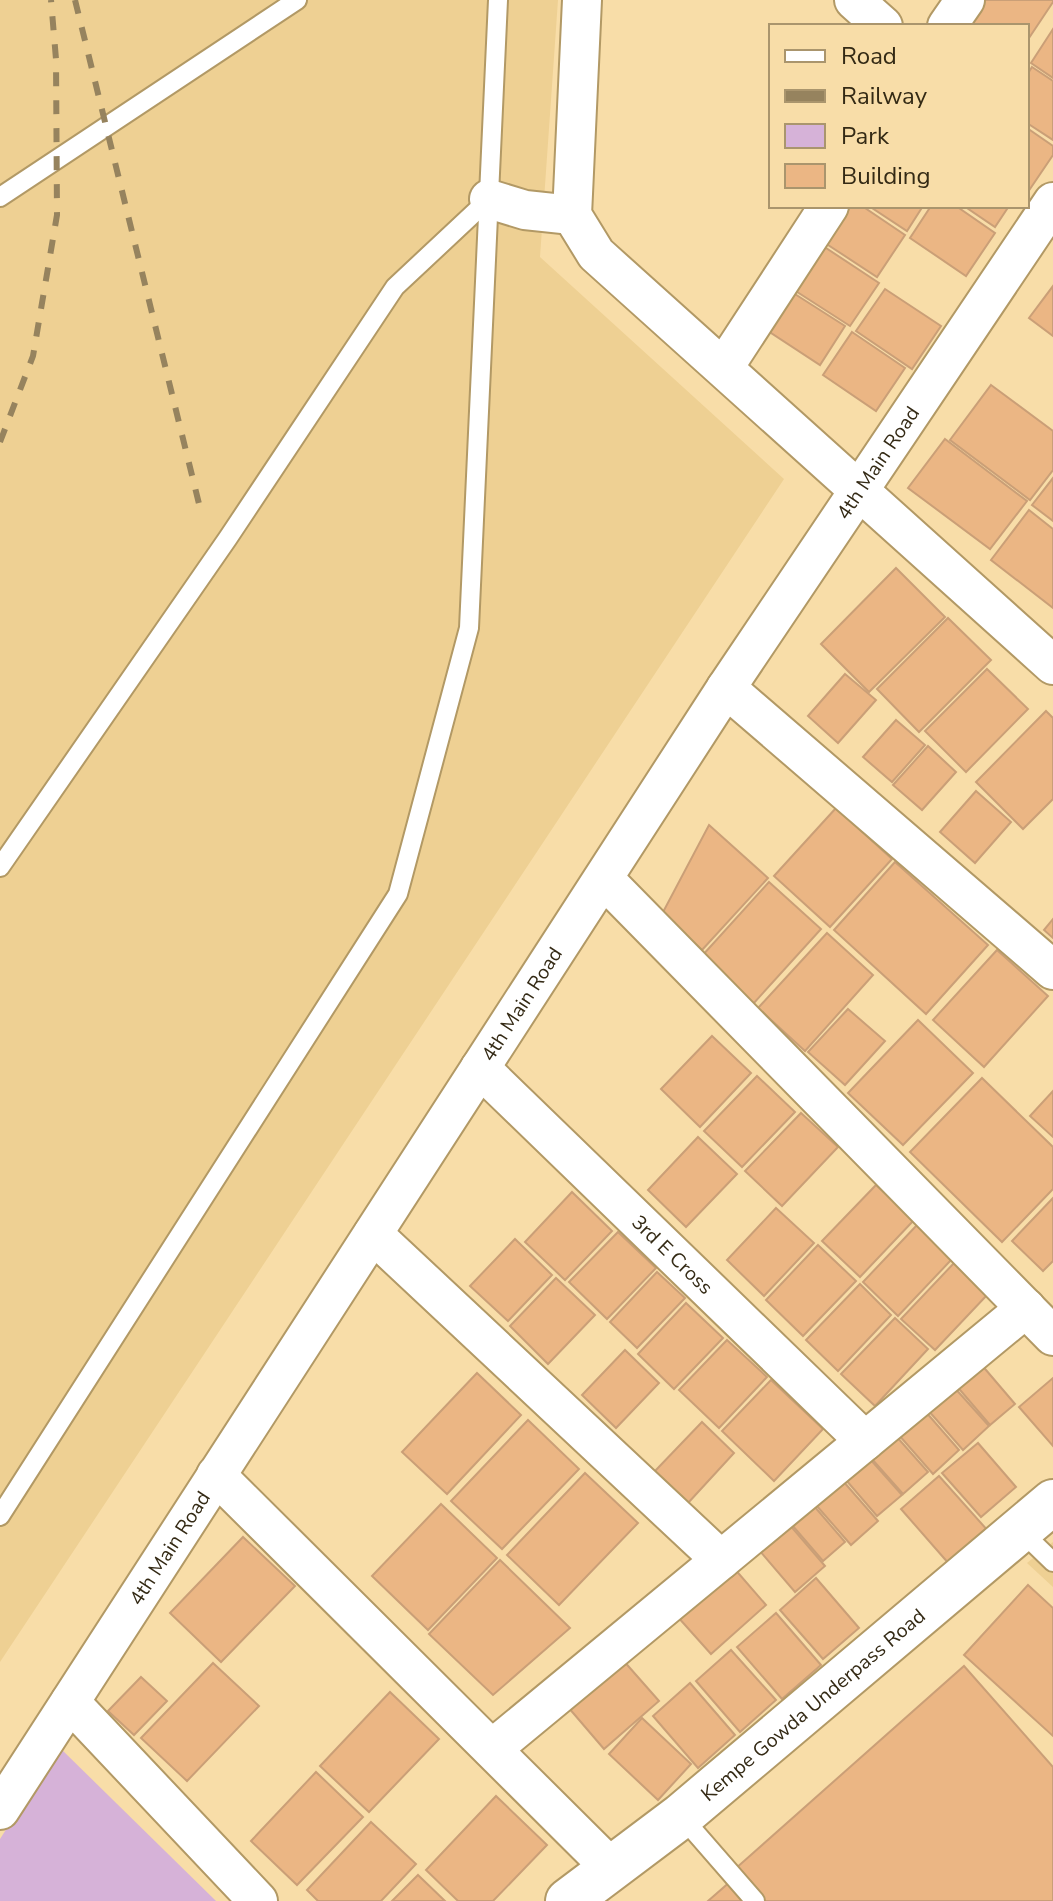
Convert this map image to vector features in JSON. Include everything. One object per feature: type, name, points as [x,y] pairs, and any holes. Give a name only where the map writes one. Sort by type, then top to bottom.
[{"type":"street","points":[[582,0],[572,215],[596,254],[1053,665]]},
{"type":"street","points":[[854,0],[881,24]]},
{"type":"street","points":[[948,24],[965,0]]},
{"type":"street","points":[[489,199],[525,210],[572,215]]},
{"type":"street","name":"4th Main Road","points":[[0,1810],[726,688],[1053,202]]},
{"type":"street","points":[[724,367],[828,208]]},
{"type":"street","points":[[726,688],[1053,970]]},
{"type":"street","points":[[604,879],[1053,1336]]},
{"type":"street","name":"3rd E Cross","points":[[480,1068],[865,1441]]},
{"type":"street","points":[[373,1234],[721,1560]]},
{"type":"street","points":[[492,1749],[1026,1308]]},
{"type":"street","points":[[216,1475],[612,1869]]},
{"type":"street","name":"Kempe Gowda Underpass Road","points":[[568,1901],[681,1816],[1053,1502]]},
{"type":"street","points":[[70,1702],[258,1901]]},
{"type":"lane","points":[[0,197],[297,0]]},
{"type":"lane","points":[[0,1516],[398,894],[469,628],[498,0]]},
{"type":"lane","points":[[0,867],[228,538],[395,287],[489,199]]},
{"type":"lane","points":[[1021,1531],[1053,1562]]},
{"type":"lane","points":[[681,1816],[755,1901]]},
{"type":"shaded area","points":[[0,0],[558,0],[540,257],[784,479],[0,1662]]},
{"type":"shaded area","points":[[1053,1542],[1053,1587],[1027,1563]]},
{"type":"green space","points":[[59,1747],[216,1901],[0,1901],[0,1839]]},
{"type":"building","points":[[981,0],[1053,0],[1029,38],[1029,24],[974,24],[968,20]]},
{"type":"building","points":[[1053,29],[1053,78],[1031,63]]},
{"type":"building","points":[[1032,67],[1053,81],[1053,140],[1029,124],[1029,72]]},
{"type":"building","points":[[1029,129],[1053,146],[1053,155],[1030,189]]},
{"type":"building","points":[[844,208],[865,208],[905,235],[877,277],[822,241]]},
{"type":"building","points":[[872,208],[922,208],[907,231]]},
{"type":"building","points":[[930,208],[959,208],[995,233],[966,276],[910,238]]},
{"type":"building","points":[[967,208],[1008,208],[995,227]]},
{"type":"building","points":[[820,244],[879,283],[850,326],[791,288]]},
{"type":"building","points":[[1053,286],[1053,336],[1029,318]]},
{"type":"building","points":[[787,289],[845,326],[820,365],[762,327]]},
{"type":"building","points":[[885,289],[941,326],[912,369],[856,331]]},
{"type":"building","points":[[852,332],[905,368],[876,411],[823,375]]},
{"type":"building","points":[[991,385],[1053,431],[1053,470],[1030,500],[950,440]]},
{"type":"building","points":[[945,439],[1027,501],[990,549],[908,488]]},
{"type":"building","points":[[1053,478],[1053,521],[1032,505]]},
{"type":"building","points":[[1029,510],[1053,529],[1053,608],[991,560]]},
{"type":"building","points":[[896,568],[945,617],[869,692],[821,644]]},
{"type":"building","points":[[948,618],[991,660],[919,732],[877,689]]},
{"type":"building","points":[[987,669],[1028,709],[966,772],[925,731]]},
{"type":"building","points":[[845,674],[876,700],[838,743],[808,716]]},
{"type":"building","points":[[1046,711],[1053,718],[1053,799],[1023,829],[976,782]]},
{"type":"building","points":[[896,720],[925,745],[892,782],[863,757]]},
{"type":"building","points":[[928,746],[956,772],[922,810],[893,785]]},
{"type":"building","points":[[976,791],[1011,822],[975,863],[940,832]]},
{"type":"building","points":[[836,808],[892,859],[830,927],[774,876]]},
{"type":"building","points":[[709,825],[768,878],[702,950],[662,914]]},
{"type":"building","points":[[895,862],[988,945],[926,1014],[834,930]]},
{"type":"building","points":[[769,882],[821,929],[753,1004],[701,957]]},
{"type":"building","points":[[1053,919],[1053,938],[1044,930]]},
{"type":"building","points":[[827,933],[873,975],[805,1051],[758,1008]]},
{"type":"building","points":[[997,950],[1048,996],[984,1067],[933,1020]]},
{"type":"building","points":[[848,1009],[885,1041],[845,1085],[808,1052]]},
{"type":"building","points":[[918,1020],[973,1073],[903,1145],[848,1093]]},
{"type":"building","points":[[712,1036],[751,1073],[700,1127],[661,1089]]},
{"type":"building","points":[[757,1076],[795,1112],[742,1167],[704,1131]]},
{"type":"building","points":[[982,1078],[1053,1147],[1053,1189],[1002,1242],[910,1152]]},
{"type":"building","points":[[1053,1091],[1053,1137],[1030,1116]]},
{"type":"building","points":[[801,1113],[838,1147],[782,1206],[745,1171]]},
{"type":"building","points":[[698,1137],[737,1174],[686,1227],[648,1190]]},
{"type":"building","points":[[876,1185],[914,1220],[860,1277],[822,1241]]},
{"type":"building","points":[[572,1192],[612,1231],[565,1280],[525,1242]]},
{"type":"building","points":[[1053,1198],[1053,1261],[1043,1271],[1012,1241]]},
{"type":"building","points":[[776,1208],[814,1243],[764,1296],[727,1260]]},
{"type":"building","points":[[917,1225],[952,1259],[898,1316],[863,1282]]},
{"type":"building","points":[[618,1232],[656,1268],[607,1319],[569,1282]]},
{"type":"building","points":[[515,1239],[552,1275],[508,1321],[470,1286]]},
{"type":"building","points":[[818,1245],[856,1281],[803,1336],[766,1300]]},
{"type":"building","points":[[955,1262],[988,1294],[935,1350],[901,1319]]},
{"type":"building","points":[[657,1272],[685,1298],[637,1348],[610,1322]]},
{"type":"building","points":[[556,1278],[595,1315],[548,1364],[510,1326]]},
{"type":"building","points":[[860,1284],[891,1315],[838,1371],[806,1340]]},
{"type":"building","points":[[686,1303],[723,1338],[674,1389],[638,1354]]},
{"type":"building","points":[[895,1318],[928,1349],[875,1406],[841,1374]]},
{"type":"building","points":[[727,1340],[767,1377],[719,1428],[679,1390]]},
{"type":"building","points":[[625,1350],[659,1383],[616,1428],[582,1395]]},
{"type":"building","points":[[980,1363],[1015,1404],[990,1425],[955,1384]]},
{"type":"building","points":[[477,1373],[521,1415],[447,1494],[402,1452]]},
{"type":"building","points":[[1053,1378],[1053,1446],[1019,1407]]},
{"type":"building","points":[[771,1380],[823,1429],[774,1481],[722,1431]]},
{"type":"building","points":[[953,1386],[989,1426],[963,1450],[927,1409]]},
{"type":"building","points":[[925,1411],[959,1450],[933,1474],[898,1434]]},
{"type":"building","points":[[528,1420],[579,1469],[502,1549],[451,1501]]},
{"type":"building","points":[[702,1422],[734,1453],[688,1503],[655,1471]]},
{"type":"building","points":[[896,1436],[928,1472],[903,1494],[871,1458]]},
{"type":"building","points":[[978,1443],[1016,1487],[981,1517],[942,1473]]},
{"type":"building","points":[[870,1459],[902,1495],[877,1516],[846,1480]]},
{"type":"building","points":[[585,1473],[638,1523],[559,1605],[507,1555]]},
{"type":"building","points":[[939,1476],[989,1532],[950,1565],[901,1509]]},
{"type":"building","points":[[843,1481],[878,1521],[851,1545],[816,1505]]},
{"type":"building","points":[[441,1504],[497,1558],[428,1630],[372,1576]]},
{"type":"building","points":[[814,1506],[845,1542],[823,1561],[792,1525]]},
{"type":"building","points":[[789,1524],[825,1566],[795,1592],[759,1550]]},
{"type":"building","points":[[243,1537],[295,1586],[221,1662],[170,1613]]},
{"type":"building","points":[[500,1560],[570,1628],[493,1695],[429,1634]]},
{"type":"building","points":[[733,1567],[766,1605],[711,1654],[677,1616]]},
{"type":"building","points":[[816,1578],[859,1628],[823,1659],[780,1610]]},
{"type":"building","points":[[1028,1585],[1053,1608],[1053,1736],[964,1655]]},
{"type":"building","points":[[776,1613],[821,1665],[782,1699],[737,1647]]},
{"type":"building","points":[[731,1650],[776,1700],[740,1732],[696,1681]]},
{"type":"building","points":[[622,1659],[659,1701],[604,1749],[568,1707]]},
{"type":"building","points":[[213,1663],[259,1706],[187,1781],[141,1738]]},
{"type":"building","points":[[964,1666],[1053,1767],[1053,1901],[763,1901],[735,1869]]},
{"type":"building","points":[[141,1677],[167,1701],[134,1735],[108,1711]]},
{"type":"building","points":[[690,1683],[735,1735],[698,1768],[653,1716]]},
{"type":"building","points":[[390,1692],[439,1739],[369,1812],[320,1766]]},
{"type":"building","points":[[642,1718],[691,1764],[658,1800],[609,1754]]},
{"type":"building","points":[[316,1772],[363,1817],[297,1885],[251,1841]]},
{"type":"building","points":[[496,1796],[547,1845],[493,1901],[458,1901],[426,1870]]},
{"type":"building","points":[[371,1822],[416,1864],[381,1901],[318,1901],[307,1890]]},
{"type":"building","points":[[418,1875],[445,1901],[392,1901]]},
{"type":"building","points":[[731,1881],[749,1901],[708,1901]]},
{"type":"railway","points":[[0,442],[33,356],[57,215],[56,59],[51,0]]},
{"type":"railway","points":[[75,0],[202,516]]}]
